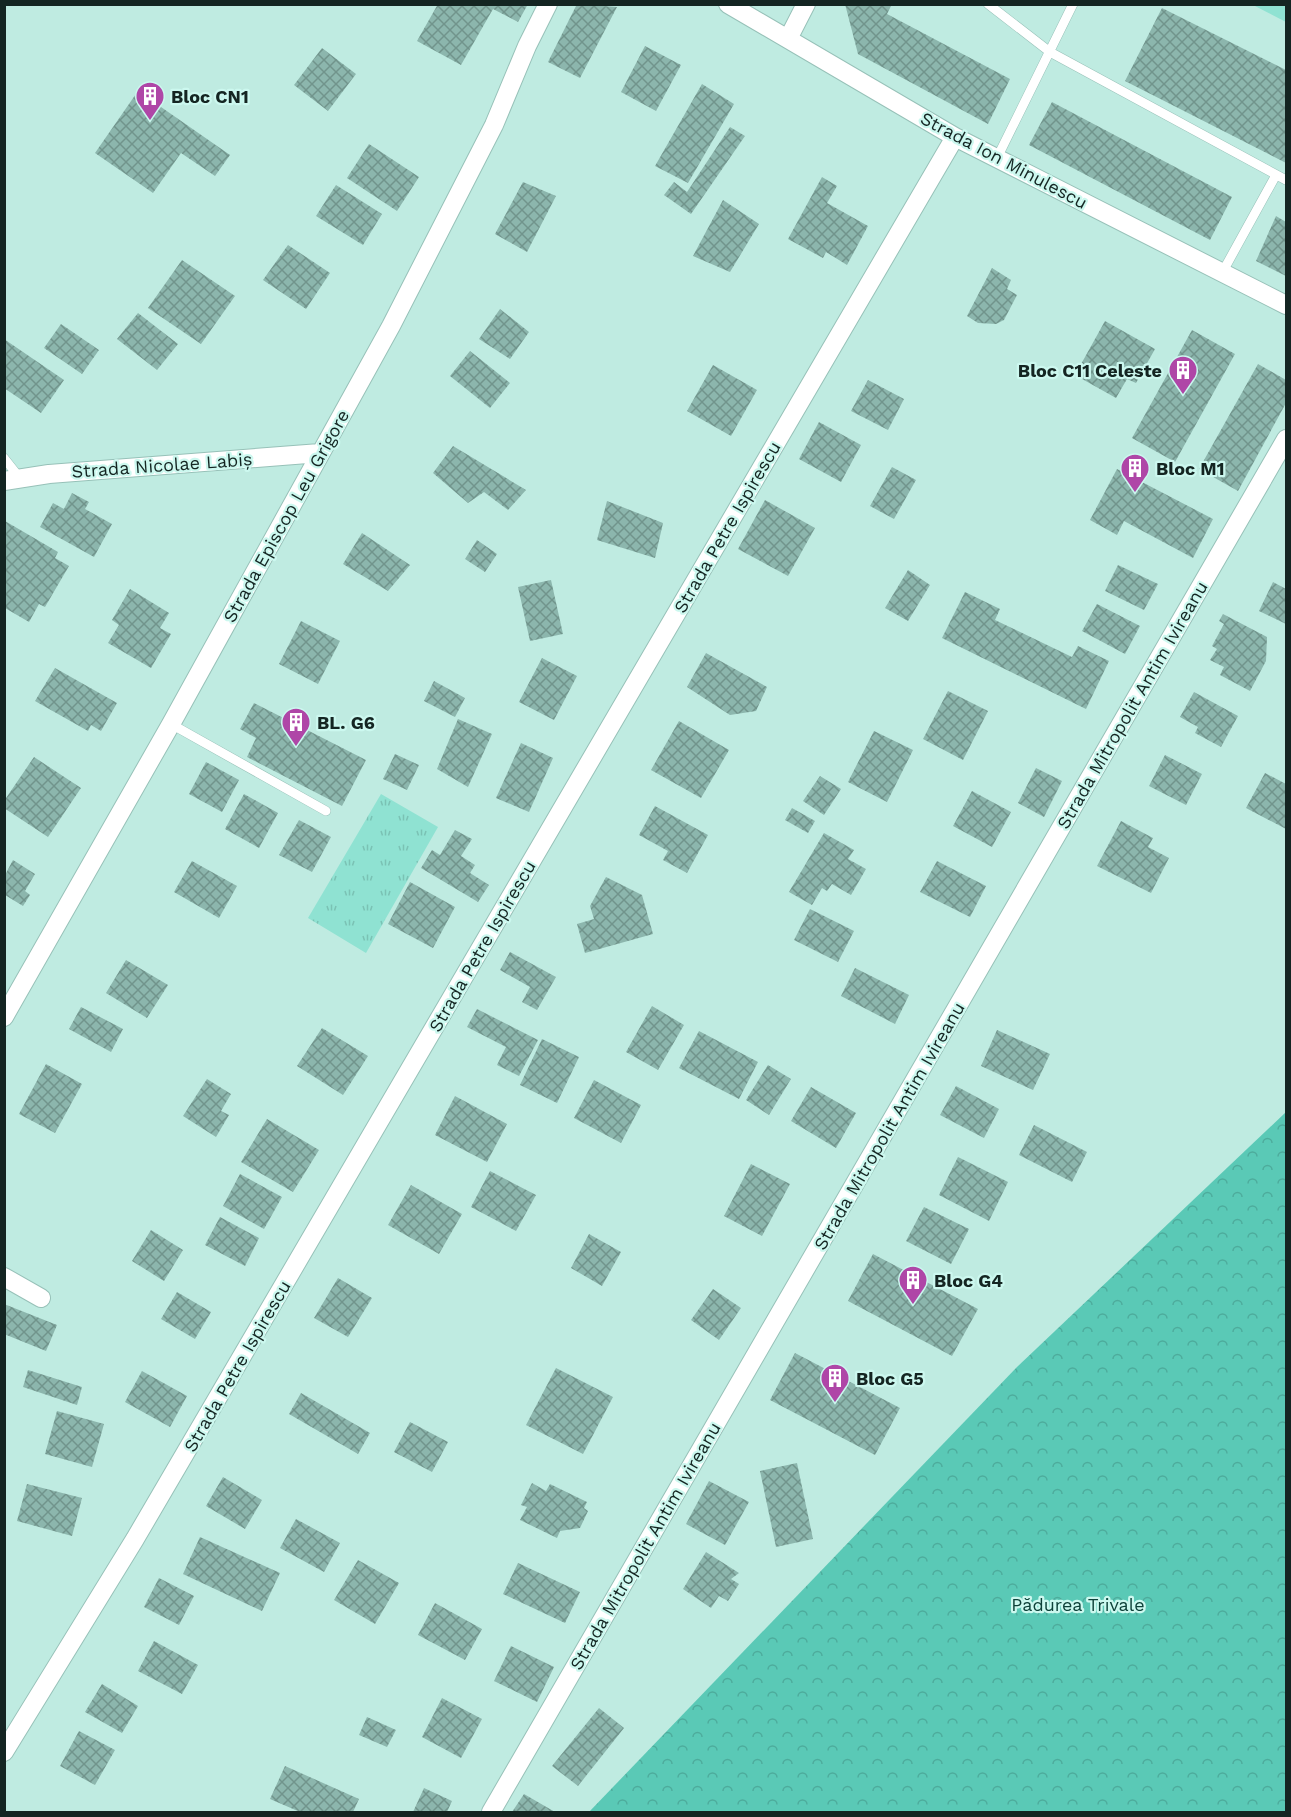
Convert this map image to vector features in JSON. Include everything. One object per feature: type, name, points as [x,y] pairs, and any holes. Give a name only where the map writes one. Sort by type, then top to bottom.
[{"type":"street","name":"Strada Episcop Leu Grigore","points":[[4,1017],[171,724],[396,315],[494,125],[527,46],[548,4]]},
{"type":"street","name":"Strada Ion Minulescu","points":[[728,4],[955,137],[1287,305]]},
{"type":"street","points":[[788,39],[806,4]]},
{"type":"street","name":"Strada Petre Ispirescu","points":[[4,1752],[135,1539],[955,137]]},
{"type":"street","name":"Strada Mitropolit Antim Ivireanu","points":[[491,1812],[1287,439]]},
{"type":"street","name":"Strada Nicolae Labiș","points":[[12,479],[320,453]]},
{"type":"street","points":[[4,1277],[42,1298]]},
{"type":"lane","points":[[988,4],[1050,52],[1287,180]]},
{"type":"lane","points":[[997,158],[1073,4]]},
{"type":"lane","points":[[1222,273],[1276,176]]},
{"type":"lane","points":[[4,458],[12,479]]},
{"type":"lane","points":[[171,724],[326,810]]},
{"type":"green space","points":[[1253,5],[1286,5],[1286,22]]},
{"type":"green space","points":[[381,794],[438,827],[366,953],[308,918]]},
{"type":"green space","name":"Pădurea Trivale","points":[[1286,1112],[1286,1812],[589,1812],[1017,1367]]},
{"type":"building","points":[[438,4],[528,4],[518,22],[493,9],[461,65],[417,41]]},
{"type":"building","points":[[577,4],[617,7],[580,78],[548,62]]},
{"type":"building","points":[[845,4],[892,4],[887,14],[1010,79],[988,124],[858,54]]},
{"type":"building","points":[[1162,8],[1286,70],[1286,163],[1125,81]]},
{"type":"building","points":[[645,46],[681,65],[656,111],[621,92]]},
{"type":"building","points":[[322,48],[356,74],[328,111],[294,85]]},
{"type":"building","points":[[702,84],[734,104],[688,183],[655,166]]},
{"type":"building","name":"Bloc CN1","points":[[138,91],[230,155],[215,176],[181,153],[153,193],[95,153]]},
{"type":"building","points":[[1052,102],[1232,197],[1210,240],[1029,145]]},
{"type":"building","points":[[730,127],[745,136],[691,214],[664,195],[674,182],[687,192]]},
{"type":"building","points":[[369,144],[419,177],[397,211],[347,178]]},
{"type":"building","points":[[822,177],[837,186],[827,203],[868,226],[847,265],[826,252],[823,258],[788,239]]},
{"type":"building","points":[[523,182],[556,196],[527,252],[495,234]]},
{"type":"building","points":[[336,185],[382,214],[363,245],[316,216]]},
{"type":"building","points":[[723,200],[759,224],[730,272],[693,256]]},
{"type":"building","points":[[1276,216],[1286,222],[1286,276],[1256,261]]},
{"type":"building","points":[[288,245],[330,273],[306,309],[263,280]]},
{"type":"building","points":[[182,260],[235,296],[201,344],[148,308]]},
{"type":"building","points":[[992,268],[1011,280],[1007,289],[1017,295],[1004,320],[996,324],[978,323],[967,316]]},
{"type":"building","points":[[500,309],[529,332],[510,359],[479,339]]},
{"type":"building","points":[[138,313],[178,344],[157,370],[117,339]]},
{"type":"building","points":[[1105,321],[1155,349],[1136,383],[1127,379],[1116,398],[1075,375]]},
{"type":"building","points":[[61,324],[99,350],[82,374],[44,348]]},
{"type":"building","name":"Bloc C11 Celeste","points":[[1192,330],[1235,354],[1175,462],[1132,438]]},
{"type":"building","points":[[4,339],[64,380],[41,413],[4,388]]},
{"type":"building","points":[[470,351],[510,383],[490,408],[450,376]]},
{"type":"building","points":[[1258,364],[1286,380],[1286,403],[1238,491],[1199,469]]},
{"type":"building","points":[[713,365],[757,390],[731,436],[687,411]]},
{"type":"building","points":[[868,380],[904,399],[888,430],[851,411]]},
{"type":"building","points":[[819,422],[861,445],[841,482],[799,459]]},
{"type":"building","points":[[453,446],[526,490],[508,510],[484,492],[468,503],[433,473]]},
{"type":"building","points":[[892,467],[916,480],[894,519],[870,506]]},
{"type":"building","name":"Bloc M1","points":[[1117,469],[1213,519],[1193,558],[1124,521],[1117,535],[1090,520]]},
{"type":"building","points":[[72,493],[89,502],[85,509],[112,524],[94,557],[40,527],[53,503],[64,509]]},
{"type":"building","points":[[765,500],[815,528],[788,576],[738,549]]},
{"type":"building","points":[[607,501],[663,523],[655,558],[597,540]]},
{"type":"building","points":[[5,521],[58,552],[55,558],[69,566],[45,607],[39,604],[29,622],[5,608]]},
{"type":"building","points":[[362,533],[410,565],[388,591],[343,564]]},
{"type":"building","points":[[477,540],[497,554],[485,572],[465,559]]},
{"type":"building","points":[[1118,565],[1158,584],[1144,610],[1105,591]]},
{"type":"building","points":[[908,570],[930,585],[908,621],[885,608]]},
{"type":"building","points":[[551,580],[563,634],[530,641],[518,587]]},
{"type":"building","points":[[1273,582],[1286,589],[1286,624],[1259,611]]},
{"type":"building","points":[[130,589],[169,613],[160,628],[171,634],[151,668],[108,643],[119,625],[112,620]]},
{"type":"building","points":[[965,592],[1000,609],[995,620],[1072,657],[1078,646],[1109,661],[1086,709],[942,638]]},
{"type":"building","points":[[1097,604],[1140,626],[1125,654],[1082,631]]},
{"type":"building","points":[[1223,614],[1267,637],[1266,661],[1250,691],[1220,675],[1224,667],[1210,660],[1217,649],[1212,646],[1224,624],[1219,621]]},
{"type":"building","points":[[301,621],[340,641],[318,684],[279,664]]},
{"type":"building","points":[[706,653],[767,687],[756,711],[730,715],[687,687]]},
{"type":"building","points":[[542,658],[577,676],[554,720],[519,702]]},
{"type":"building","points":[[55,668],[117,703],[101,731],[91,725],[88,731],[35,701]]},
{"type":"building","points":[[434,681],[465,698],[455,717],[424,701]]},
{"type":"building","points":[[948,691],[988,711],[963,760],[923,739]]},
{"type":"building","points":[[1194,692],[1238,716],[1221,747],[1195,733],[1198,727],[1180,717]]},
{"type":"building","name":"BL. G6","points":[[254,703],[366,760],[342,806],[247,757],[256,738],[240,729]]},
{"type":"building","points":[[458,719],[492,734],[468,787],[437,769]]},
{"type":"building","points":[[679,721],[729,750],[701,798],[651,770]]},
{"type":"building","points":[[874,731],[913,750],[887,802],[848,782]]},
{"type":"building","points":[[521,743],[553,758],[529,812],[496,798]]},
{"type":"building","points":[[395,754],[419,765],[407,790],[383,779]]},
{"type":"building","points":[[1165,755],[1202,774],[1186,805],[1149,786]]},
{"type":"building","points":[[34,757],[81,788],[48,837],[4,808],[4,801]]},
{"type":"building","points":[[206,762],[239,780],[222,812],[189,794]]},
{"type":"building","points":[[1036,768],[1062,781],[1044,817],[1018,803]]},
{"type":"building","points":[[1265,773],[1286,784],[1286,829],[1246,808]]},
{"type":"building","points":[[820,776],[841,789],[824,815],[803,801]]},
{"type":"building","points":[[972,791],[1011,812],[992,847],[953,826]]},
{"type":"building","points":[[244,794],[278,813],[259,848],[225,829]]},
{"type":"building","points":[[655,806],[708,835],[687,873],[663,860],[668,851],[639,835]]},
{"type":"building","points":[[792,808],[815,821],[808,833],[785,820]]},
{"type":"building","points":[[299,820],[331,837],[312,872],[279,855]]},
{"type":"building","points":[[1121,821],[1153,838],[1148,847],[1169,858],[1151,893],[1097,866]]},
{"type":"building","points":[[455,830],[472,839],[461,856],[475,865],[470,873],[489,885],[478,902],[421,868],[432,850],[440,855]]},
{"type":"building","points":[[824,833],[854,850],[848,859],[866,869],[851,895],[832,884],[827,891],[822,888],[812,905],[789,892]]},
{"type":"building","points":[[13,860],[35,874],[25,891],[30,895],[23,906],[5,895],[5,875]]},
{"type":"building","points":[[192,861],[237,886],[219,918],[174,892]]},
{"type":"building","points":[[937,861],[986,886],[970,917],[920,892]]},
{"type":"building","points":[[606,877],[642,895],[653,934],[585,953],[577,924],[594,919],[590,906]]},
{"type":"building","points":[[410,882],[455,907],[433,948],[388,924]]},
{"type":"building","points":[[810,909],[854,931],[838,962],[794,940]]},
{"type":"building","points":[[510,952],[556,977],[537,1010],[522,1002],[530,987],[500,970]]},
{"type":"building","points":[[126,960],[168,985],[147,1018],[106,993]]},
{"type":"building","points":[[855,968],[909,995],[895,1024],[841,996]]},
{"type":"building","points":[[652,1006],[684,1025],[658,1070],[626,1052]]},
{"type":"building","points":[[81,1007],[123,1029],[111,1052],[69,1029]]},
{"type":"building","points":[[477,1009],[538,1040],[519,1076],[497,1065],[506,1047],[467,1027]]},
{"type":"building","points":[[322,1028],[368,1056],[343,1095],[297,1066]]},
{"type":"building","points":[[997,1030],[1050,1054],[1033,1090],[981,1066]]},
{"type":"building","points":[[699,1031],[758,1062],[739,1099],[679,1068]]},
{"type":"building","points":[[542,1039],[579,1057],[557,1103],[520,1085]]},
{"type":"building","points":[[46,1064],[82,1084],[55,1133],[19,1114]]},
{"type":"building","points":[[768,1065],[791,1079],[769,1115],[746,1100]]},
{"type":"building","points":[[207,1079],[231,1094],[221,1111],[229,1115],[216,1137],[183,1116]]},
{"type":"building","points":[[594,1080],[641,1105],[621,1143],[574,1118]]},
{"type":"building","points":[[956,1086],[999,1109],[984,1138],[940,1115]]},
{"type":"building","points":[[811,1087],[856,1113],[836,1148],[791,1121]]},
{"type":"building","points":[[455,1096],[507,1124],[487,1162],[435,1135]]},
{"type":"building","points":[[267,1119],[319,1150],[293,1192],[241,1162]]},
{"type":"building","points":[[1034,1125],[1087,1152],[1072,1182],[1019,1155]]},
{"type":"building","points":[[958,1157],[1008,1182],[989,1221],[939,1195]]},
{"type":"building","points":[[751,1164],[790,1184],[762,1236],[724,1216]]},
{"type":"building","points":[[490,1171],[536,1195],[516,1231],[471,1207]]},
{"type":"building","points":[[240,1174],[282,1197],[264,1229],[223,1206]]},
{"type":"building","points":[[411,1185],[462,1214],[439,1254],[388,1225]]},
{"type":"building","points":[[924,1207],[969,1229],[951,1264],[906,1241]]},
{"type":"building","points":[[220,1217],[259,1238],[245,1266],[205,1245]]},
{"type":"building","points":[[151,1230],[183,1250],[164,1281],[132,1261]]},
{"type":"building","points":[[589,1234],[621,1252],[602,1286],[571,1268]]},
{"type":"building","name":"Bloc G4","points":[[873,1254],[978,1309],[952,1356],[848,1301]]},
{"type":"building","points":[[338,1278],[372,1298],[348,1337],[314,1318]]},
{"type":"building","points":[[713,1289],[741,1308],[719,1340],[691,1320]]},
{"type":"building","points":[[177,1292],[211,1312],[195,1339],[161,1319]]},
{"type":"building","points":[[4,1304],[57,1325],[46,1351],[4,1334]]},
{"type":"building","name":"Bloc G5","points":[[795,1353],[900,1408],[875,1455],[770,1400]]},
{"type":"building","points":[[556,1368],[613,1397],[583,1454],[526,1425]]},
{"type":"building","points":[[28,1370],[82,1387],[77,1405],[23,1387]]},
{"type":"building","points":[[142,1371],[187,1396],[170,1427],[125,1402]]},
{"type":"building","points":[[301,1393],[370,1433],[358,1454],[289,1414]]},
{"type":"building","points":[[57,1411],[104,1424],[92,1467],[45,1454]]},
{"type":"building","points":[[410,1422],[448,1442],[432,1472],[394,1452]]},
{"type":"building","points":[[797,1463],[813,1539],[776,1547],[760,1471]]},
{"type":"building","points":[[223,1477],[262,1500],[245,1529],[206,1506]]},
{"type":"building","points":[[709,1481],[749,1502],[725,1545],[686,1524]]},
{"type":"building","points":[[532,1483],[546,1491],[550,1484],[587,1502],[584,1508],[588,1511],[580,1528],[560,1531],[557,1538],[520,1520],[527,1507],[521,1505]]},
{"type":"building","points":[[27,1484],[82,1498],[72,1536],[17,1521]]},
{"type":"building","points":[[296,1519],[340,1543],[324,1572],[280,1548]]},
{"type":"building","points":[[200,1537],[280,1573],[262,1611],[183,1574]]},
{"type":"building","points":[[706,1552],[739,1573],[731,1579],[739,1584],[728,1601],[719,1596],[711,1608],[683,1589]]},
{"type":"building","points":[[358,1560],[399,1583],[375,1624],[334,1600]]},
{"type":"building","points":[[518,1563],[580,1592],[565,1623],[503,1594]]},
{"type":"building","points":[[159,1578],[194,1596],[179,1625],[144,1607]]},
{"type":"building","points":[[435,1603],[482,1629],[465,1660],[418,1635]]},
{"type":"building","points":[[154,1641],[198,1665],[182,1694],[138,1671]]},
{"type":"building","points":[[511,1646],[554,1667],[537,1702],[494,1681]]},
{"type":"building","points":[[102,1684],[138,1706],[122,1733],[85,1712]]},
{"type":"building","points":[[442,1698],[482,1719],[461,1758],[422,1737]]},
{"type":"building","points":[[599,1708],[624,1728],[578,1786],[552,1766]]},
{"type":"building","points":[[367,1717],[396,1730],[387,1747],[359,1735]]},
{"type":"building","points":[[79,1731],[115,1750],[95,1785],[60,1766]]},
{"type":"building","points":[[285,1766],[359,1799],[353,1812],[300,1812],[270,1799]]},
{"type":"building","points":[[424,1788],[452,1801],[447,1812],[413,1812]]},
{"type":"building","points":[[524,1794],[555,1812],[512,1812]]},
{"type":"place","name":"Bloc CN1","points":[[150,122]]},
{"type":"place","name":"Bloc C11 Celeste","points":[[1183,396]]},
{"type":"place","name":"Bloc M1","points":[[1135,494]]},
{"type":"place","name":"BL. G6","points":[[296,748]]},
{"type":"place","name":"Bloc G4","points":[[913,1306]]},
{"type":"place","name":"Bloc G5","points":[[835,1404]]}]
